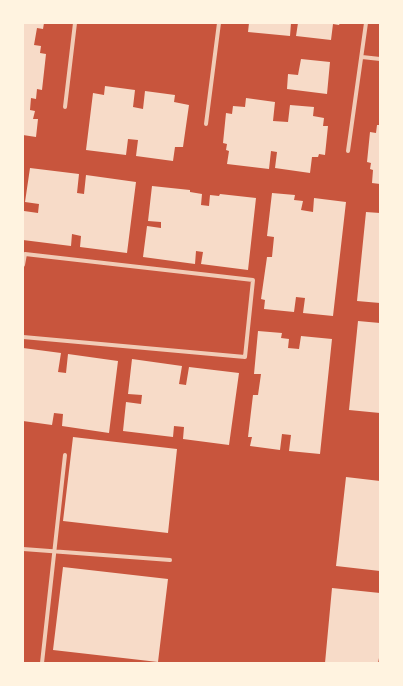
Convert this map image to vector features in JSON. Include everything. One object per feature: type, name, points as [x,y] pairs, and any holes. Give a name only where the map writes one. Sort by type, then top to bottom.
[{"type":"street","points":[[65,107],[75,23]]},
{"type":"street","points":[[206,124],[219,23]]},
{"type":"street","points":[[348,151],[366,23]]},
{"type":"street","points":[[362,56],[380,59]]},
{"type":"street","points":[[23,265],[24,254],[253,280],[245,357],[23,337]]},
{"type":"street","points":[[42,663],[64,455]]},
{"type":"street","points":[[23,549],[170,560]]},
{"type":"building","points":[[23,23],[44,23],[43,29],[37,28],[34,45],[41,46],[40,53],[46,54],[42,90],[37,89],[36,99],[31,98],[30,110],[35,111],[33,119],[38,119],[36,137],[23,135]]},
{"type":"building","points":[[249,23],[291,23],[290,36],[248,32]]},
{"type":"building","points":[[298,23],[340,23],[339,25],[333,24],[331,40],[296,36]]},
{"type":"building","points":[[301,59],[330,62],[327,94],[287,89],[288,74],[298,75]]},
{"type":"building","points":[[105,86],[135,90],[133,107],[143,109],[145,91],[175,95],[174,102],[189,105],[183,147],[175,147],[173,161],[136,156],[138,140],[128,139],[126,155],[86,150],[93,93],[104,95]]},
{"type":"building","points":[[246,98],[275,102],[273,121],[288,122],[290,105],[314,107],[313,116],[324,118],[323,126],[328,126],[325,155],[319,154],[318,157],[312,157],[310,173],[275,168],[277,152],[271,151],[269,169],[227,164],[229,151],[226,150],[227,144],[223,143],[226,113],[232,114],[233,106],[245,107]]},
{"type":"building","points":[[377,125],[380,125],[380,184],[372,183],[373,170],[370,169],[371,163],[367,162],[370,132],[376,133]]},
{"type":"building","points":[[30,168],[79,174],[77,193],[84,194],[86,175],[136,182],[127,253],[80,247],[81,236],[72,234],[71,246],[23,240],[24,211],[38,213],[39,204],[25,202]]},
{"type":"building","points":[[152,186],[190,190],[190,192],[202,194],[201,205],[209,206],[210,195],[219,196],[220,194],[256,198],[248,270],[201,264],[203,252],[196,251],[195,264],[143,257],[147,226],[161,228],[161,222],[148,221]]},
{"type":"building","points":[[272,193],[295,195],[294,200],[303,201],[301,210],[313,212],[314,198],[346,202],[333,316],[303,313],[305,298],[296,297],[294,312],[264,309],[265,300],[261,299],[267,257],[272,257],[274,237],[267,236]]},
{"type":"building","points":[[366,212],[380,213],[380,303],[357,301]]},
{"type":"building","points":[[358,321],[380,323],[380,413],[349,410]]},
{"type":"building","points":[[258,331],[282,333],[281,338],[289,339],[288,348],[299,349],[301,336],[332,339],[320,454],[289,451],[291,435],[282,434],[280,450],[250,446],[252,437],[248,437],[253,395],[258,395],[261,374],[254,374]]},
{"type":"building","points":[[23,348],[61,353],[58,372],[66,373],[68,354],[118,361],[109,433],[62,426],[63,414],[54,413],[52,425],[23,421]]},
{"type":"building","points":[[132,359],[182,366],[179,384],[186,385],[189,367],[239,373],[229,445],[183,439],[184,427],[174,426],[173,437],[123,431],[126,402],[141,404],[142,395],[128,394]]},
{"type":"building","points":[[73,437],[177,449],[168,533],[63,521]]},
{"type":"building","points":[[346,477],[380,481],[380,571],[336,566]]},
{"type":"building","points":[[63,567],[168,579],[158,662],[53,650]]},
{"type":"building","points":[[332,588],[380,593],[380,658],[378,663],[325,663]]}]
